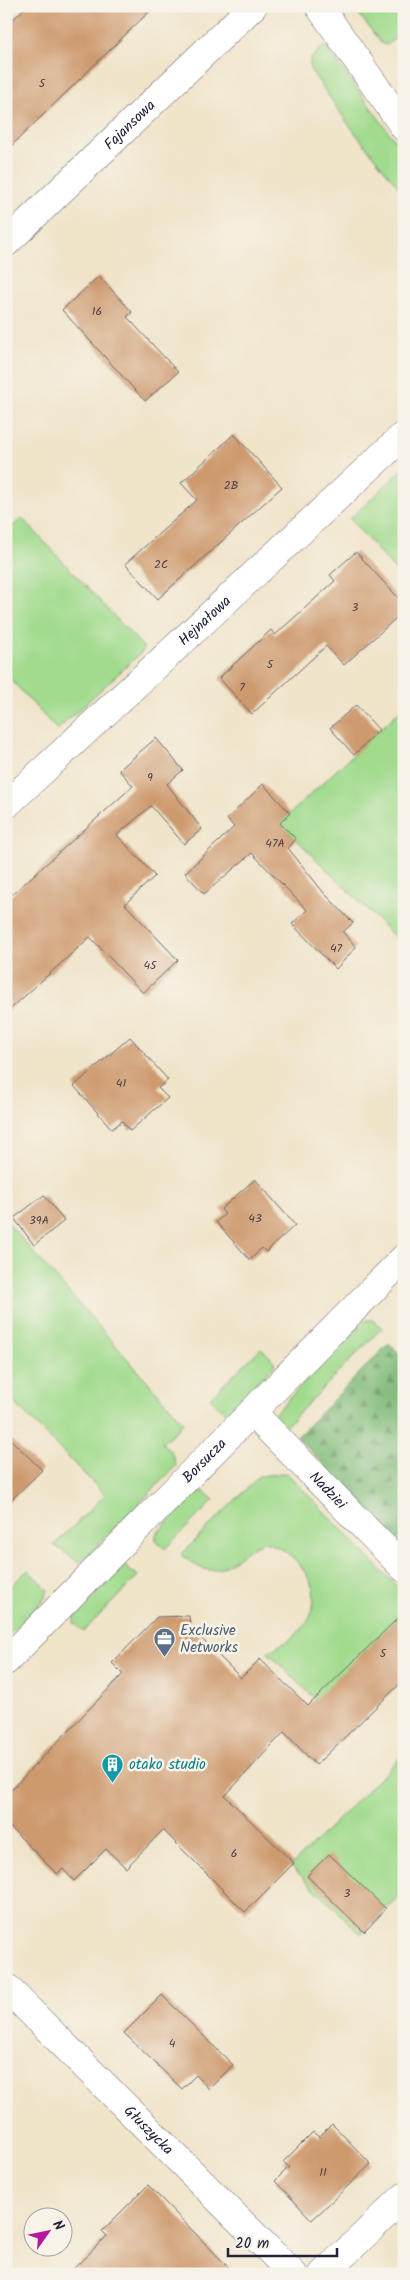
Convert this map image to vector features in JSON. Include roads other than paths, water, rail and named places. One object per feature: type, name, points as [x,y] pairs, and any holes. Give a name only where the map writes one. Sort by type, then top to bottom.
[{"type":"street","name":"Fajansowa","points":[[6,243],[254,6]]},
{"type":"street","points":[[319,6],[404,127]]},
{"type":"street","name":"Hejnałowa","points":[[6,805],[404,435]]},
{"type":"street","name":"Borsucza","points":[[6,1661],[404,1258]]},
{"type":"street","name":"Nadziei","points":[[252,1412],[404,1568]]},
{"type":"street","name":"Głuszycka","points":[[6,1987],[293,2274]]},
{"type":"street","points":[[323,2274],[404,2197]]},
{"type":"place","name":"Exclusive Networks","points":[[164,1658]]},
{"type":"place","name":"otako studio","points":[[113,1783]]}]
